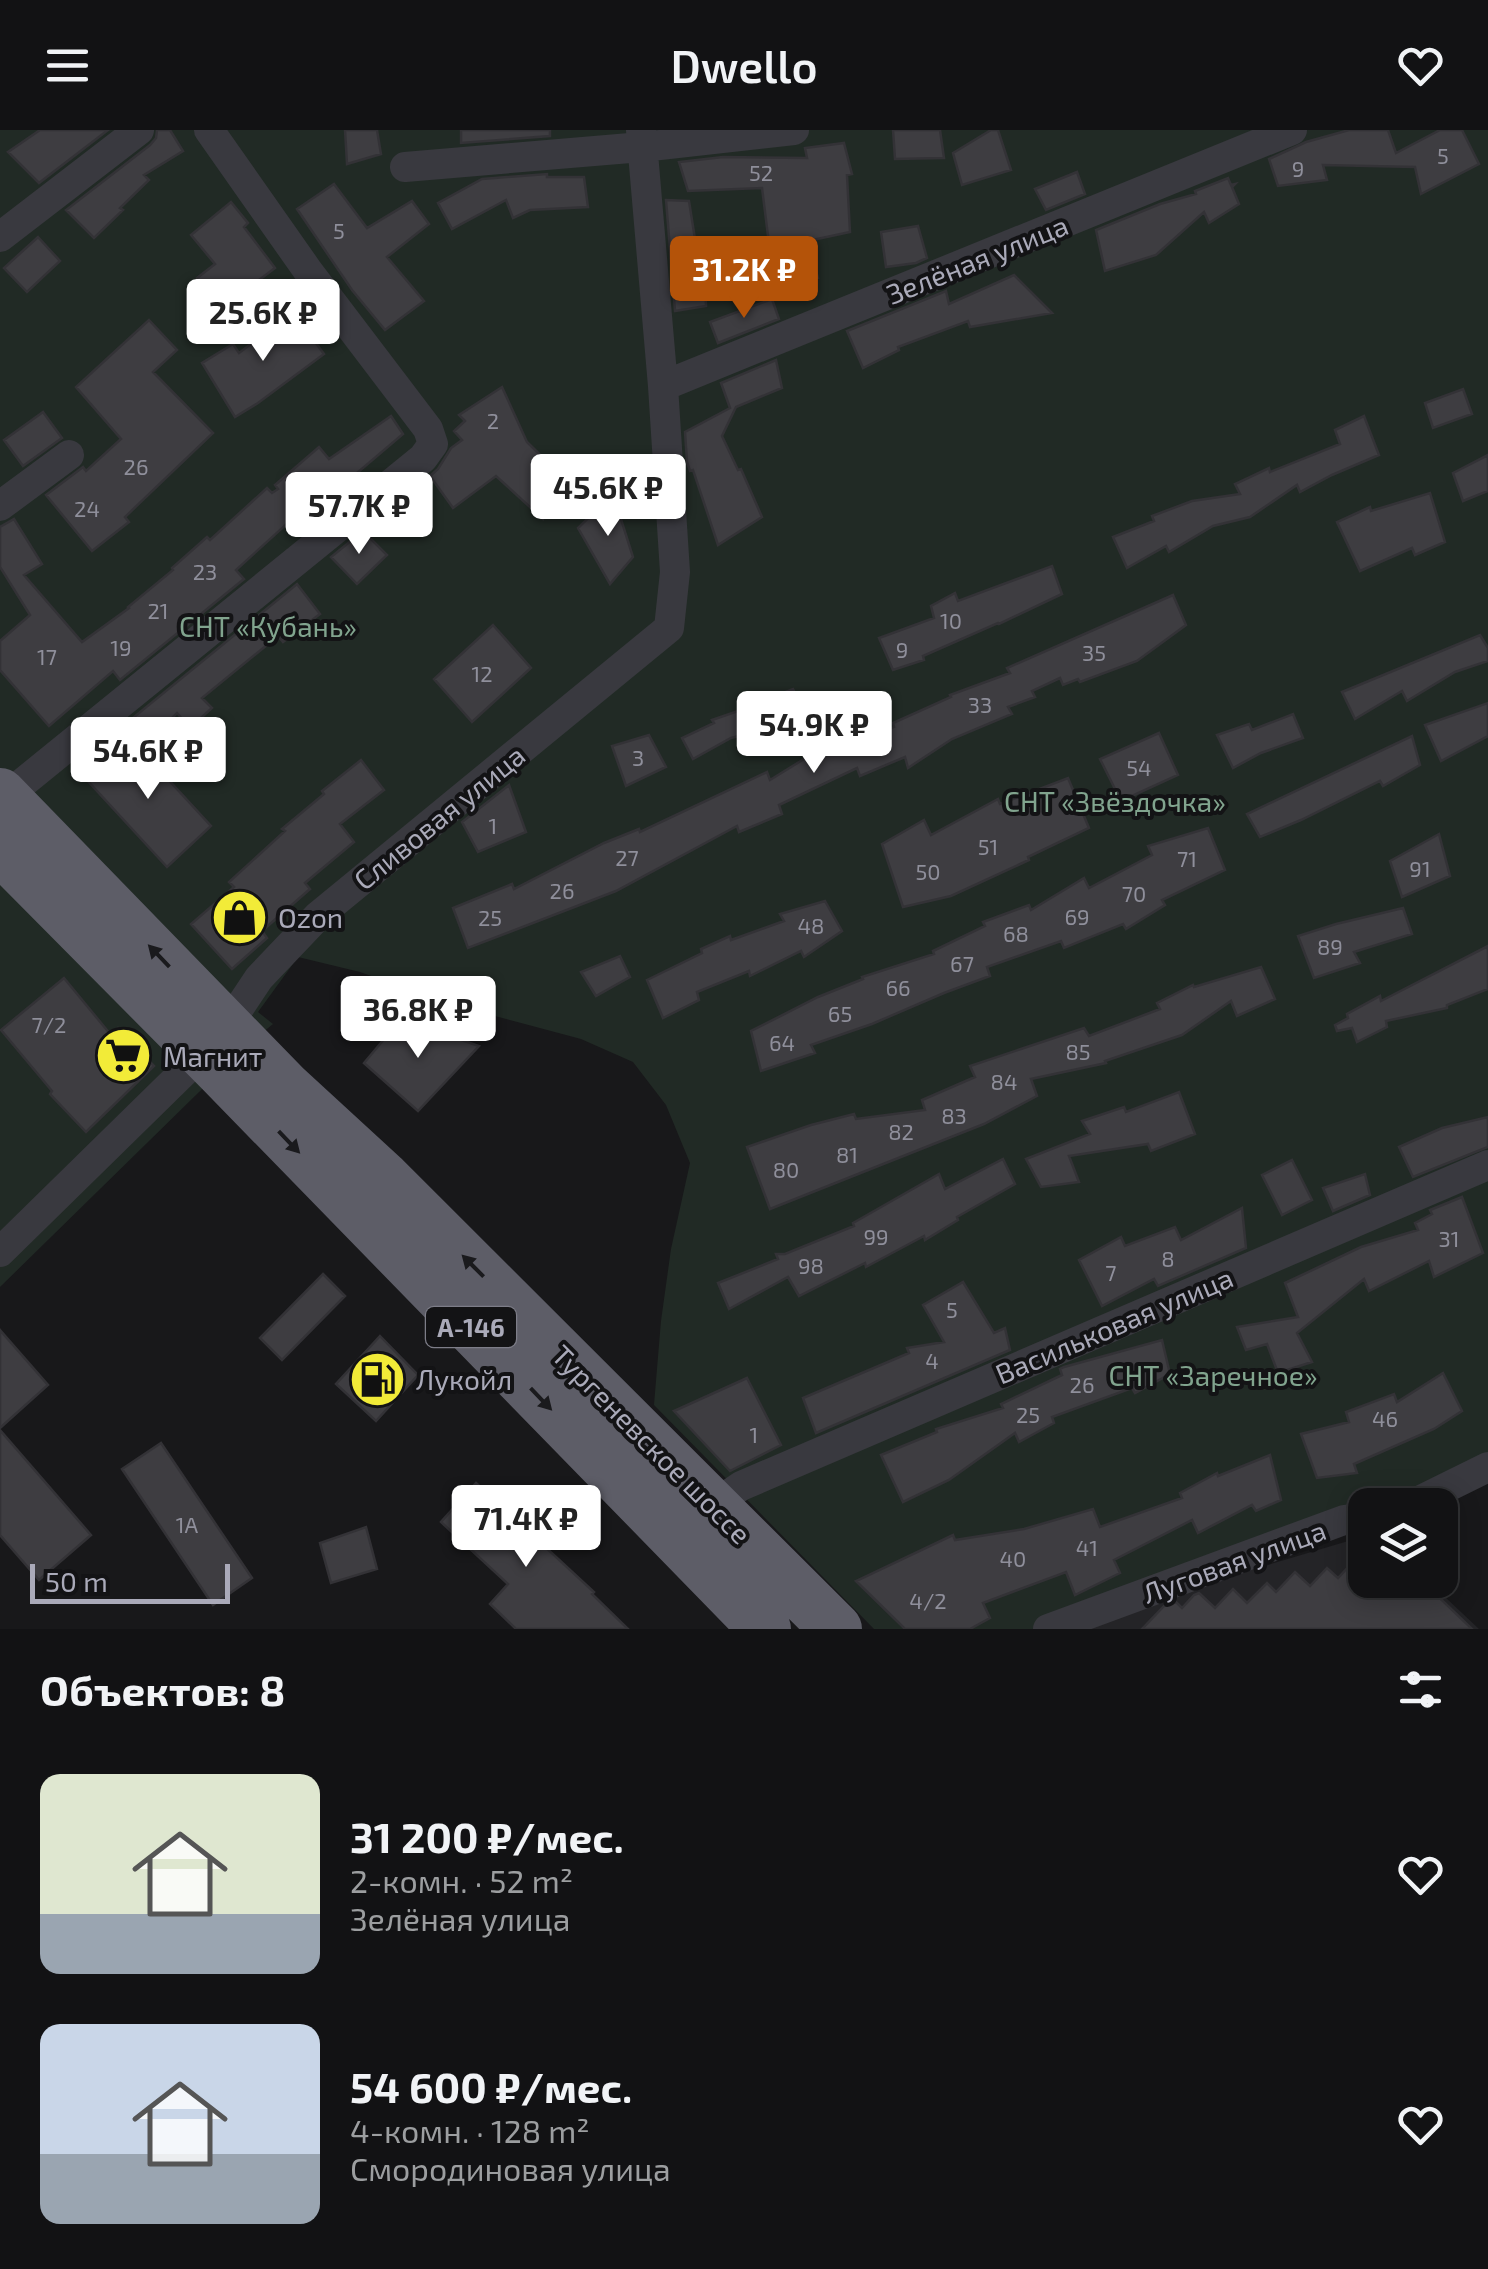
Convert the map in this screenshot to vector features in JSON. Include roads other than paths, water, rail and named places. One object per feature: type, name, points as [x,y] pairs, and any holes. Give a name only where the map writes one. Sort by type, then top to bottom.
[{"type":"highway","name":"Тургеневское шоссе","points":[[1,813],[765,1629]]},
{"type":"highway","name":"Тургеневское шоссе","points":[[214,1040],[285,1087],[727,1496],[836,1629]]},
{"type":"street","points":[[0,238],[139,130]]},
{"type":"street","points":[[1,813],[423,458],[433,444],[428,429],[308,271],[210,130]]},
{"type":"street","points":[[406,167],[642,139],[794,130]]},
{"type":"street","name":"Зелёная улица","points":[[663,386],[1292,130]]},
{"type":"street","points":[[642,139],[663,386]]},
{"type":"street","name":"Сливовая улица","points":[[0,1252],[214,1040],[259,978],[318,916],[669,628],[675,572],[663,386]]},
{"type":"street","points":[[0,506],[69,455]]},
{"type":"street","name":"Васильковая улица","points":[[727,1496],[1488,1165]]},
{"type":"street","points":[[1445,1488],[1488,1467]]},
{"type":"street","name":"Луговая улица","points":[[1048,1629],[1348,1519]]},
{"type":"place","name":"Ozon","points":[[239,917]]},
{"type":"place","name":"Магнит","points":[[124,1056]]},
{"type":"place","name":"Лукойл","points":[[377,1379]]},
{"type":"park label","name":"СНТ «Кубань»","points":[[268,626]]},
{"type":"park label","name":"СНТ «Звёздочка»","points":[[1115,801]]},
{"type":"park label","name":"СНТ «Заречное»","points":[[1213,1375]]}]
